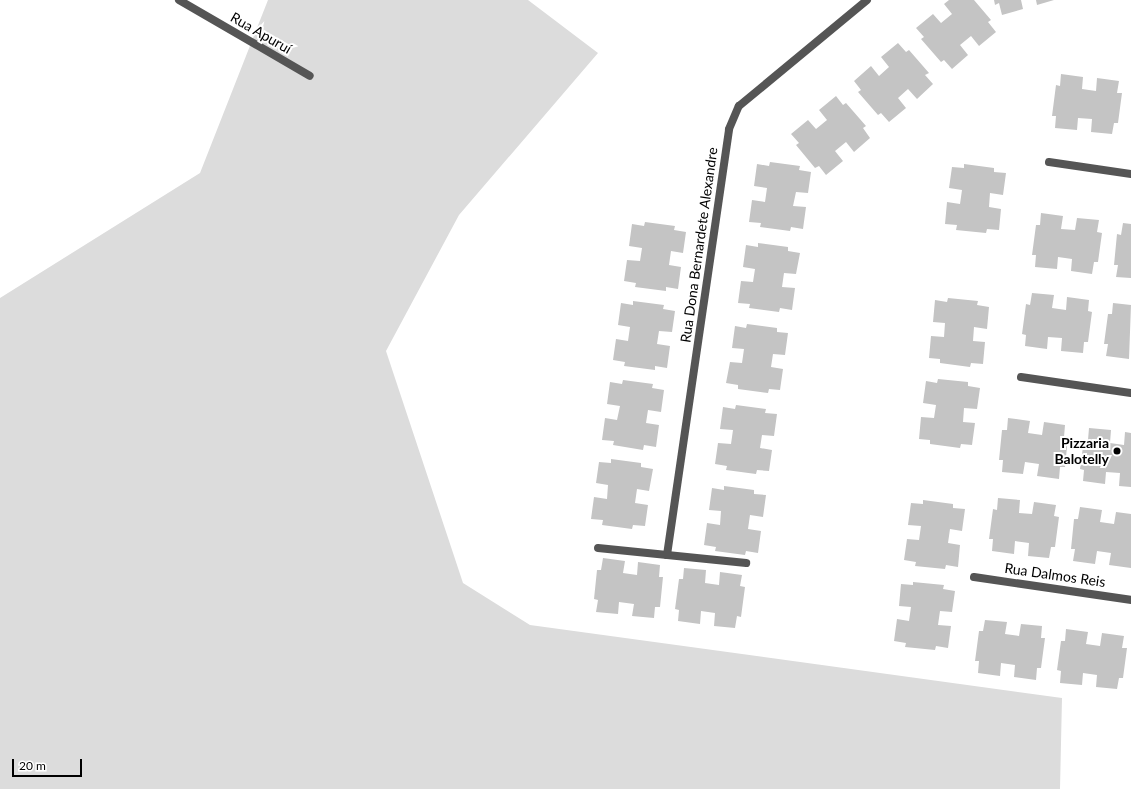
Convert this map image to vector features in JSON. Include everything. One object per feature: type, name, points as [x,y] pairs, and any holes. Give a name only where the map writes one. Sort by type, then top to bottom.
[{"type":"street","name":"Rua Apuruí","points":[[179,0],[310,76]]},
{"type":"street","name":"Rua Dona Bernardete Alexandre","points":[[667,555],[729,128],[739,106],[867,0]]},
{"type":"street","points":[[1049,162],[1131,174]]},
{"type":"street","points":[[1021,377],[1131,393]]},
{"type":"street","points":[[598,548],[746,563]]},
{"type":"street","name":"Rua Dalmos Reis","points":[[974,577],[1131,600]]},
{"type":"shaded area","points":[[268,0],[528,0],[598,53],[459,215],[386,351],[463,583],[530,625],[1062,698],[1060,789],[0,789],[0,298],[200,173]]},
{"type":"building","points":[[949,0],[974,0],[991,20],[988,22],[996,32],[979,46],[971,36],[960,45],[968,55],[952,69],[944,60],[941,62],[921,39],[924,37],[916,28],[933,14],[941,23],[952,14],[944,4]]},
{"type":"building","points":[[994,0],[1021,0],[1023,9],[1002,15],[999,3],[995,5]]},
{"type":"building","points":[[1036,0],[1054,0],[1037,5]]},
{"type":"building","points":[[898,43],[906,52],[909,50],[929,73],[925,75],[933,84],[917,99],[908,89],[898,98],[906,108],[889,122],[881,113],[878,115],[858,92],[861,90],[854,81],[871,66],[879,76],[889,67],[881,57]]},
{"type":"building","points":[[1061,74],[1083,77],[1082,89],[1096,91],[1097,78],[1119,81],[1117,93],[1122,93],[1118,123],[1114,123],[1112,134],[1091,132],[1092,119],[1078,118],[1077,130],[1055,128],[1056,116],[1052,116],[1056,85],[1060,86]]},
{"type":"building","points":[[836,96],[843,105],[846,103],[866,126],[863,128],[870,138],[854,152],[846,142],[835,151],[843,161],[826,175],[819,166],[815,168],[796,145],[799,143],[791,134],[808,120],[816,129],[827,120],[819,110]]},
{"type":"building","points":[[770,162],[800,166],[799,170],[811,172],[808,193],[796,192],[793,206],[806,207],[803,229],[791,227],[790,231],[760,227],[761,223],[749,222],[752,200],[765,202],[767,188],[754,186],[757,164],[769,166]]},
{"type":"building","points":[[964,164],[994,168],[994,172],[1006,173],[1003,195],[990,193],[989,207],[1001,209],[999,230],[987,229],[986,233],[956,230],[957,225],[945,224],[947,202],[960,204],[962,190],[949,188],[952,167],[964,168]]},
{"type":"building","points":[[1041,213],[1063,216],[1061,229],[1075,230],[1077,218],[1099,220],[1097,232],[1102,233],[1098,262],[1094,262],[1092,274],[1071,271],[1072,259],[1058,257],[1057,269],[1035,267],[1036,255],[1032,255],[1036,225],[1040,225]]},
{"type":"building","points":[[645,222],[675,226],[674,230],[686,232],[683,253],[671,251],[669,265],[681,267],[678,289],[666,287],[666,291],[635,287],[636,283],[624,281],[627,260],[640,261],[642,248],[629,246],[632,224],[644,226]]},
{"type":"building","points":[[1123,223],[1131,224],[1131,278],[1116,277],[1118,265],[1114,265],[1117,234],[1121,235]]},
{"type":"building","points":[[758,243],[788,247],[788,251],[800,253],[796,274],[784,273],[782,287],[795,288],[792,310],[780,308],[779,312],[749,308],[750,304],[738,303],[741,281],[753,282],[755,269],[743,267],[746,245],[758,247]]},
{"type":"building","points":[[1032,293],[1054,295],[1052,308],[1066,310],[1067,297],[1089,300],[1088,311],[1092,312],[1088,342],[1084,342],[1083,353],[1061,351],[1062,338],[1048,337],[1047,349],[1025,346],[1026,335],[1022,334],[1026,304],[1030,305]]},
{"type":"building","points":[[948,298],[978,301],[977,305],[989,307],[987,329],[974,327],[973,341],[985,342],[983,364],[971,363],[970,367],[940,363],[940,359],[929,358],[931,336],[944,337],[945,323],[933,322],[935,300],[947,302]]},
{"type":"building","points":[[633,301],[664,305],[663,309],[675,311],[672,332],[659,331],[657,344],[670,346],[667,368],[655,366],[655,370],[624,366],[625,362],[613,360],[616,339],[628,341],[630,327],[618,325],[621,303],[633,305]]},
{"type":"building","points":[[1113,303],[1131,305],[1129,359],[1106,356],[1108,344],[1104,344],[1108,314],[1112,314]]},
{"type":"building","points":[[747,324],[777,328],[777,332],[788,333],[785,355],[773,354],[771,367],[783,369],[780,390],[769,389],[768,393],[738,389],[738,385],[726,383],[730,362],[742,363],[744,349],[732,348],[735,326],[746,328]]},
{"type":"building","points":[[938,379],[968,382],[968,386],[980,388],[977,409],[964,408],[963,422],[975,423],[972,445],[961,444],[960,448],[930,444],[930,440],[919,439],[921,417],[934,418],[936,405],[923,403],[926,381],[937,383]]},
{"type":"building","points":[[623,380],[653,384],[652,388],[664,390],[661,412],[648,410],[646,423],[659,425],[656,447],[644,445],[643,450],[613,445],[614,441],[602,440],[605,418],[617,420],[620,406],[607,404],[610,382],[622,384]]},
{"type":"building","points":[[736,405],[766,409],[765,413],[777,414],[774,436],[762,435],[760,448],[772,450],[769,471],[757,470],[756,474],[726,470],[727,466],[715,464],[718,443],[731,444],[733,430],[720,429],[723,407],[735,409]]},
{"type":"building","points":[[1008,418],[1030,421],[1028,433],[1042,435],[1044,422],[1065,425],[1064,437],[1068,437],[1065,467],[1060,467],[1059,479],[1037,476],[1039,464],[1025,462],[1023,474],[1002,472],[1003,460],[999,460],[1002,430],[1007,430]]},
{"type":"building","points":[[1089,428],[1111,430],[1110,443],[1124,445],[1125,432],[1131,433],[1131,487],[1119,486],[1120,473],[1106,472],[1105,484],[1083,481],[1084,470],[1080,469],[1084,439],[1088,440]]},
{"type":"building","points":[[611,459],[641,463],[641,467],[653,469],[649,491],[637,489],[635,503],[648,505],[645,526],[633,525],[632,529],[602,525],[603,520],[591,519],[594,497],[607,499],[608,485],[596,483],[599,462],[611,463]]},
{"type":"building","points":[[724,486],[754,490],[754,494],[766,495],[763,517],[750,515],[748,529],[761,531],[758,553],[746,551],[745,555],[715,551],[716,547],[704,545],[707,523],[720,525],[721,511],[709,510],[712,488],[724,490]]},
{"type":"building","points":[[998,498],[1020,500],[1019,513],[1032,514],[1034,502],[1056,505],[1054,516],[1059,517],[1055,547],[1051,547],[1049,558],[1028,556],[1029,543],[1015,541],[1014,554],[992,551],[993,539],[989,539],[993,509],[997,510]]},
{"type":"building","points":[[923,500],[953,504],[953,508],[965,509],[962,531],[950,529],[948,543],[960,545],[958,567],[946,565],[945,569],[915,566],[916,562],[904,560],[907,539],[919,540],[921,526],[908,525],[911,503],[923,504]]},
{"type":"building","points":[[1080,507],[1102,510],[1100,522],[1114,524],[1116,512],[1131,514],[1131,568],[1109,565],[1111,553],[1097,551],[1095,564],[1073,561],[1075,549],[1071,549],[1074,519],[1078,519]]},
{"type":"building","points":[[603,558],[625,561],[623,573],[637,575],[638,562],[660,565],[659,577],[663,577],[660,607],[655,607],[654,618],[632,616],[634,604],[619,602],[618,614],[596,612],[598,600],[594,599],[597,570],[601,570]]},
{"type":"building","points":[[684,568],[706,570],[705,583],[719,585],[720,572],[742,575],[740,586],[745,587],[741,617],[737,616],[735,628],[714,626],[715,613],[701,611],[700,624],[678,621],[679,610],[675,609],[679,579],[683,579]]},
{"type":"building","points":[[913,582],[944,585],[943,589],[955,591],[952,612],[940,611],[938,625],[951,626],[948,648],[936,646],[935,650],[905,647],[906,643],[894,641],[897,619],[909,621],[911,607],[899,606],[901,584],[913,585]]},
{"type":"building","points":[[985,620],[1007,622],[1005,634],[1019,636],[1021,624],[1042,626],[1041,638],[1045,638],[1041,668],[1037,668],[1036,680],[1014,677],[1015,665],[1001,663],[1000,676],[978,673],[979,661],[975,661],[979,631],[983,631]]},
{"type":"building","points":[[1066,629],[1088,632],[1086,644],[1100,646],[1102,633],[1124,636],[1122,648],[1127,648],[1123,678],[1119,678],[1117,689],[1096,687],[1097,675],[1083,673],[1082,685],[1060,683],[1061,671],[1057,670],[1061,641],[1065,641]]},
{"type":"place","name":"Pizzaria Balotelly","points":[[1117,451]]}]
